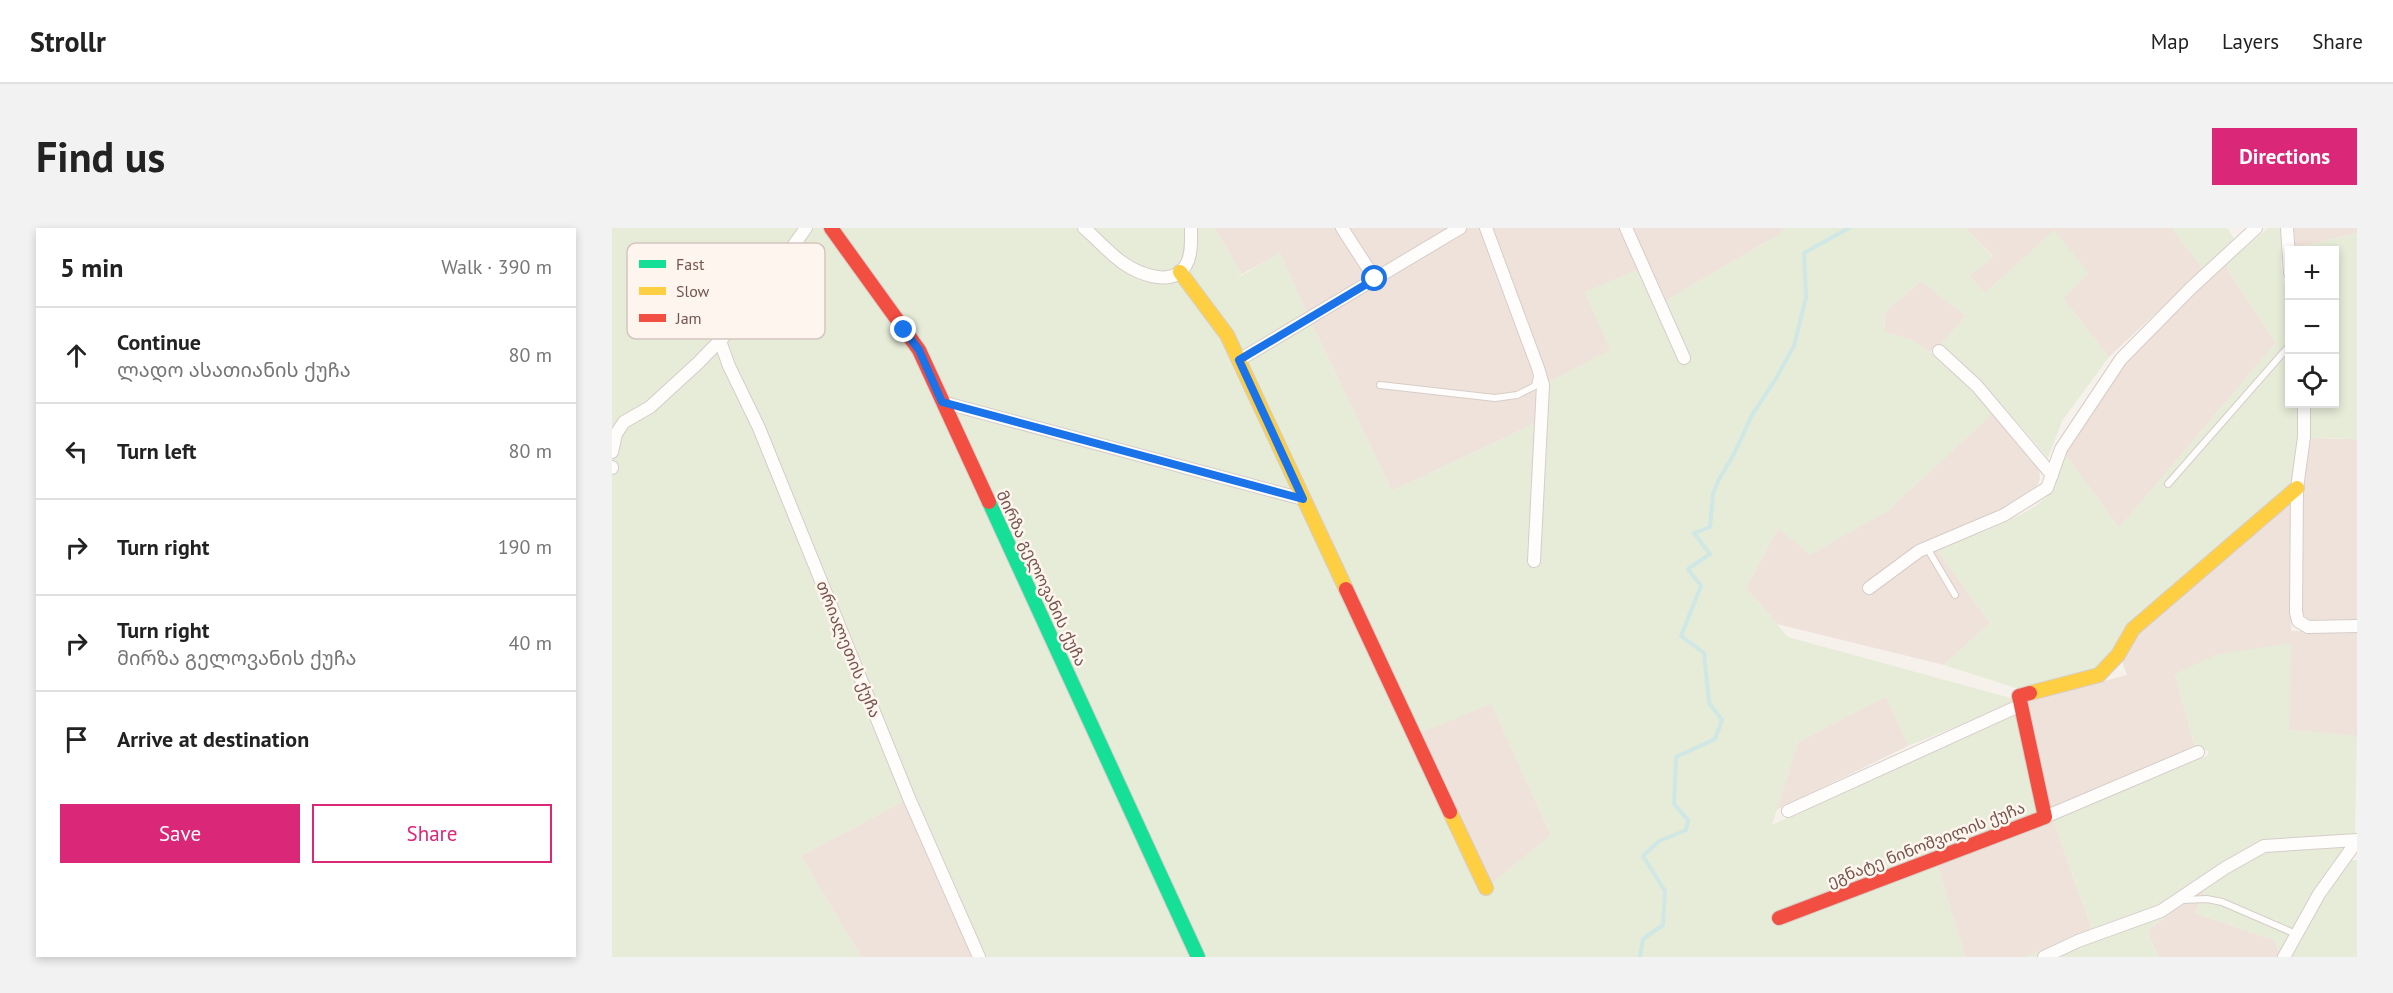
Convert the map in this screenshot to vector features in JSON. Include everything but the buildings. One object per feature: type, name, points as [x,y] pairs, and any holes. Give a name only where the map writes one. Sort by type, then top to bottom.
[{"type":"street","points":[[795,243],[806,228]]},
{"type":"street","name":"მირზა გელოვანის ქუჩა","points":[[831,228],[919,350],[1198,957]]},
{"type":"street","points":[[1084,228],[1122,263],[1146,275],[1160,277],[1180,272],[1186,265],[1191,228]]},
{"type":"street","points":[[1342,228],[1375,279]]},
{"type":"street","points":[[1239,360],[1460,228]]},
{"type":"street","points":[[1486,228],[1543,385],[1534,561]]},
{"type":"street","points":[[1626,228],[1684,358]]},
{"type":"street","points":[[1869,588],[1919,551],[2004,515],[2047,488],[2061,449],[2121,359],[2191,288],[2256,228]]},
{"type":"street","points":[[2287,228],[2288,246]]},
{"type":"street","points":[[1180,272],[1227,335],[1486,888]]},
{"type":"street","points":[[612,452],[616,435],[624,422],[650,407],[720,341]]},
{"type":"street","name":"თრიალეთის ქუჩა","points":[[720,341],[729,366],[759,428],[909,798],[979,957]]},
{"type":"street","points":[[1939,351],[1977,386],[2052,475]]},
{"type":"street","points":[[942,402],[1303,499]]},
{"type":"street","points":[[2304,408],[2304,437],[2297,488],[2296,612],[2298,621],[2308,627],[2357,627]]},
{"type":"street","points":[[1788,811],[2021,705],[2019,696],[2099,675],[2118,655],[2133,629],[2297,488]]},
{"type":"street","name":"ეგნატე ნინოშვილის ქუჩა","points":[[1779,918],[2044,817],[2021,705]]},
{"type":"street","points":[[2044,817],[2198,752]]},
{"type":"street","points":[[2043,957],[2078,941],[2162,911],[2225,868],[2264,846],[2357,841]]},
{"type":"street","points":[[2284,957],[2319,894],[2357,841]]},
{"type":"lane","points":[[2168,484],[2285,350]]},
{"type":"lane","points":[[1380,385],[1495,398],[1517,395],[1535,386],[1538,368]]},
{"type":"lane","points":[[1927,548],[1954,595]]},
{"type":"lane","points":[[2177,900],[2207,899],[2222,902],[2296,934]]},
{"type":"shaded area","points":[[1214,228],[1785,228],[1778,235],[1660,304],[1585,292],[1611,350],[1543,385],[1542,420],[1392,491],[1280,253],[1242,274]]},
{"type":"shaded area","points":[[1965,228],[2172,228],[2203,269],[2109,357],[2063,298],[2055,230],[1985,293],[1969,276],[1993,256]]},
{"type":"shaded area","points":[[2294,228],[2357,228],[2357,233],[2295,246]]},
{"type":"shaded area","points":[[2225,265],[2276,343],[2119,528],[2065,454],[2125,361]]},
{"type":"shaded area","points":[[1921,281],[1966,316],[1940,345],[1930,352],[1914,341],[1885,332],[1884,313]]},
{"type":"shaded area","points":[[1993,413],[2039,466],[2040,479],[2035,490],[2002,512],[1929,539],[1990,623],[1944,665],[1777,624],[1746,588],[1778,528],[1886,512]]},
{"type":"shaded area","points":[[2310,438],[2357,439],[2357,620],[2309,621],[2301,612],[2301,487]]},
{"type":"shaded area","points":[[2292,500],[2291,631],[2357,632],[2357,736],[2289,730],[2175,674],[2195,747],[2048,809],[2027,701],[2127,675],[2121,659],[2136,634]]},
{"type":"shaded area","points":[[1887,696],[1908,746],[1776,810],[1798,742]]},
{"type":"shaded area","points":[[1491,703],[1551,835],[1486,888],[1414,735]]},
{"type":"shaded area","points":[[909,798],[979,957],[861,957],[801,856]]},
{"type":"shaded area","points":[[2053,819],[2092,930],[2025,957],[1965,957],[1937,864]]},
{"type":"shaded area","points":[[2206,886],[2195,913],[2274,940],[2280,954],[2278,957],[2158,957],[2147,931]]},
{"type":"green space","points":[[612,228],[1214,228],[1242,274],[1236,279],[1280,252],[1392,491],[1542,420],[1543,385],[1610,350],[1585,292],[1643,267],[1660,304],[1778,235],[1785,228],[1965,228],[1993,257],[1970,276],[1985,293],[2054,230],[2089,273],[2063,298],[2109,357],[2062,421],[2048,458],[1979,378],[1940,345],[1966,316],[1921,281],[1884,313],[1885,332],[1914,341],[1968,378],[1964,383],[1993,413],[1886,512],[1810,555],[1778,528],[1746,588],[1788,637],[2014,699],[2015,703],[1908,746],[1886,697],[1798,742],[1772,825],[2016,711],[2037,813],[1937,864],[1965,957],[979,957],[909,798],[801,856],[861,957],[612,957]],"holes":[[[1491,704],[1551,835],[1486,888],[1415,735]]]},
{"type":"green space","points":[[2172,228],[2227,228],[2235,240],[2203,269]]},
{"type":"green space","points":[[2268,228],[2283,228],[2281,265],[2285,286],[2285,408],[2299,408],[2300,429],[2292,484],[2094,672],[2019,689],[1944,665],[1990,623],[1936,549],[1999,525],[2032,508],[2052,490],[2065,454],[2119,528],[2276,343],[2225,265]]},
{"type":"green space","points":[[2357,233],[2357,439],[2310,438],[2310,408],[2339,408],[2339,246],[2303,246]]},
{"type":"green space","points":[[2291,643],[2289,730],[2357,736],[2355,836],[2261,840],[2193,883],[2190,898],[2147,931],[2158,957],[2025,957],[2092,930],[2053,819],[2207,756],[2209,751],[2195,747],[2175,674],[2218,654]]},
{"type":"green space","points":[[2350,844],[2280,954],[2274,940],[2195,913],[2206,886],[2264,851]]},
{"type":"green space","points":[[2350,860],[2357,860],[2357,957],[2290,957],[2309,922]]},
{"type":"waterway","points":[[1640,957],[1643,939],[1663,925],[1665,891],[1643,856],[1659,841],[1686,830],[1688,820],[1674,804],[1676,757],[1715,739],[1722,720],[1709,703],[1704,653],[1681,636],[1701,586],[1688,569],[1710,554],[1694,533],[1710,527],[1713,494],[1718,481],[1734,454],[1752,415],[1794,346],[1806,297],[1804,253],[1849,228]]},
{"type":"traffic: fast","points":[[989,502],[1198,957]]},
{"type":"traffic: slow","points":[[1180,272],[1227,335],[1346,589]]},
{"type":"traffic: slow","points":[[2030,693],[2099,675],[2118,655],[2133,629],[2297,488]]},
{"type":"traffic: slow","points":[[1450,812],[1486,888]]},
{"type":"traffic: jam","points":[[831,228],[919,350],[989,502]]},
{"type":"traffic: jam","points":[[1346,589],[1450,812]]},
{"type":"traffic: jam","points":[[1779,918],[2045,817],[2019,696],[2030,693]]},
{"type":"route","points":[[904,330],[919,350],[942,402],[1303,499],[1239,360],[1375,279]]}]
